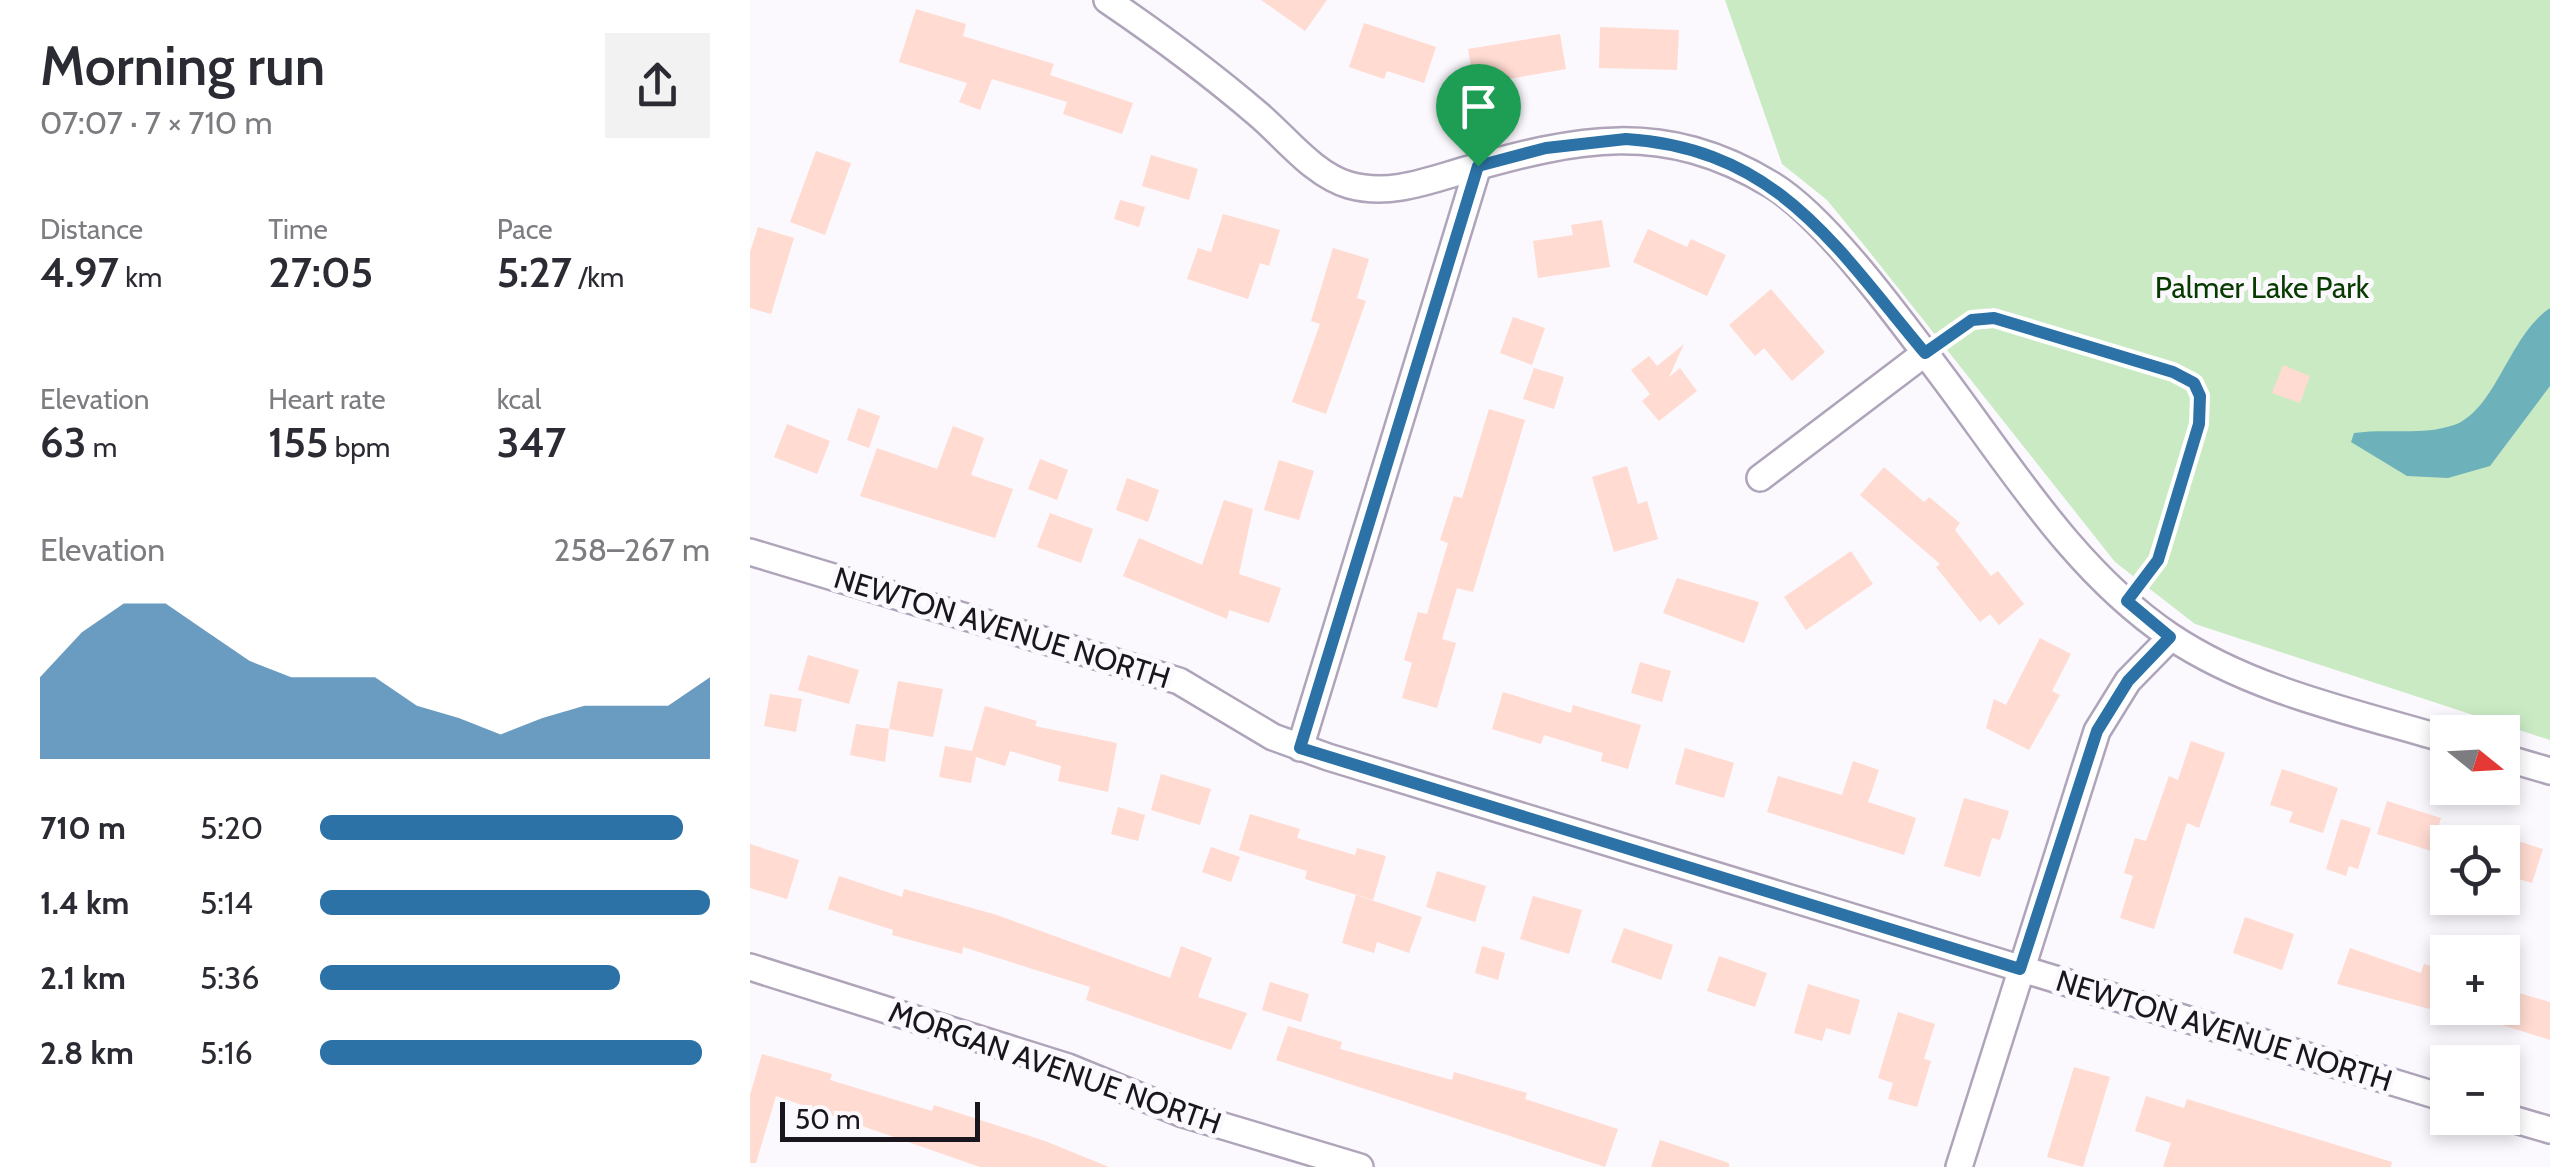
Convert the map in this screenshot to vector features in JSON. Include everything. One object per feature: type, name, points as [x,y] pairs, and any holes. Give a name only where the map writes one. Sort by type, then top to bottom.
[{"type":"street","points":[[1107,0],[1173,45],[1317,167],[1344,184],[1372,190],[1403,188],[1586,141],[1666,142],[1706,152],[1776,188],[1925,353],[2079,556],[2170,637],[2267,686],[2430,735]]},
{"type":"street","points":[[1300,748],[1478,166]]},
{"type":"street","points":[[1760,478],[1925,353]]},
{"type":"street","name":"NEWTON AVENUE NORTH","points":[[750,552],[1179,681],[1300,748],[2430,1094]]},
{"type":"street","points":[[1960,1167],[2097,731],[2128,681],[2170,637]]},
{"type":"street","points":[[2520,762],[2550,771]]},
{"type":"street","name":"MORGAN AVENUE NORTH","points":[[750,967],[1068,1067],[1183,1114],[1360,1167]]},
{"type":"street","points":[[2520,1121],[2550,1130]]},
{"type":"lane","points":[[1925,353],[1972,320],[1994,318],[2173,372],[2194,383],[2200,396],[2199,424],[2168,526],[2152,572],[2127,601]]},
{"type":"green space","name":"Palmer Lake Park","points":[[1725,0],[2550,0],[2550,740],[2520,730],[2520,715],[2473,715],[2195,624],[2115,562],[1827,200],[1782,164]]},
{"type":"water","points":[[2550,308],[2550,386],[2490,466],[2448,478],[2407,476],[2351,442],[2354,433],[2430,430],[2469,417],[2492,389],[2524,336]]},
{"type":"building","points":[[1261,0],[1327,0],[1305,31]]},
{"type":"building","points":[[916,9],[966,24],[963,36],[1054,64],[1050,75],[1133,103],[1122,134],[1063,114],[1067,102],[992,79],[980,110],[959,102],[967,83],[899,62]]},
{"type":"building","points":[[1364,23],[1436,47],[1424,83],[1387,71],[1384,79],[1349,67]]},
{"type":"building","points":[[1600,27],[1679,30],[1677,70],[1599,68]]},
{"type":"building","points":[[1560,34],[1566,69],[1509,79],[1512,91],[1476,97],[1468,49]]},
{"type":"building","points":[[816,151],[851,163],[825,235],[790,222]]},
{"type":"building","points":[[1151,155],[1198,169],[1189,200],[1142,186]]},
{"type":"building","points":[[1120,200],[1145,207],[1139,227],[1114,219]]},
{"type":"building","points":[[1223,214],[1280,230],[1269,266],[1260,263],[1248,299],[1187,279],[1198,248],[1211,252]]},
{"type":"building","points":[[1602,220],[1610,267],[1538,278],[1533,241],[1573,235],[1571,225]]},
{"type":"building","points":[[758,227],[794,238],[771,314],[750,308],[750,252]]},
{"type":"building","points":[[1648,229],[1687,247],[1691,239],[1726,255],[1707,296],[1633,262]]},
{"type":"building","points":[[1333,248],[1369,259],[1357,298],[1366,301],[1326,414],[1292,402],[1320,324],[1311,321]]},
{"type":"building","points":[[1771,289],[1825,352],[1792,381],[1764,348],[1755,356],[1729,325]]},
{"type":"building","points":[[1513,317],[1545,328],[1532,365],[1500,353]]},
{"type":"building","points":[[1684,344],[1669,377],[1680,368],[1697,391],[1659,421],[1642,401],[1650,394],[1631,370],[1649,356],[1657,366]]},
{"type":"building","points":[[2283,365],[2310,376],[2300,403],[2272,393]]},
{"type":"building","points":[[1534,368],[1564,377],[1554,409],[1523,399]]},
{"type":"building","points":[[858,408],[880,416],[869,448],[847,440]]},
{"type":"building","points":[[1489,409],[1525,420],[1473,592],[1457,588],[1442,639],[1456,643],[1437,708],[1402,698],[1412,663],[1404,660],[1418,612],[1427,614],[1448,543],[1440,540],[1454,496],[1462,498]]},
{"type":"building","points":[[787,424],[830,441],[817,474],[774,457]]},
{"type":"building","points":[[953,426],[984,438],[971,475],[1013,489],[995,538],[860,496],[877,448],[937,469]]},
{"type":"building","points":[[1040,459],[1068,470],[1057,500],[1028,489]]},
{"type":"building","points":[[1279,460],[1314,471],[1299,520],[1264,510]]},
{"type":"building","points":[[1627,466],[1638,504],[1647,501],[1658,539],[1614,552],[1592,477]]},
{"type":"building","points":[[1884,467],[1924,502],[1929,497],[1960,523],[1955,530],[1991,576],[1998,571],[2024,604],[1999,625],[1990,614],[1980,622],[1936,567],[1940,564],[1860,495]]},
{"type":"building","points":[[1127,478],[1159,490],[1148,522],[1116,510]]},
{"type":"building","points":[[1224,500],[1253,509],[1239,574],[1281,588],[1269,623],[1229,610],[1227,619],[1123,576],[1139,538],[1202,565]]},
{"type":"building","points":[[1050,513],[1093,529],[1081,563],[1037,547]]},
{"type":"building","points":[[1851,551],[1873,584],[1806,630],[1784,597]]},
{"type":"building","points":[[1677,578],[1759,602],[1744,643],[1663,613]]},
{"type":"building","points":[[2040,638],[2071,654],[2052,691],[2060,695],[2029,750],[1986,728],[1994,699],[2006,705]]},
{"type":"building","points":[[808,655],[859,670],[849,704],[798,690]]},
{"type":"building","points":[[1640,662],[1671,671],[1662,702],[1631,693]]},
{"type":"building","points":[[898,681],[943,689],[933,737],[889,729]]},
{"type":"building","points":[[1503,692],[1571,713],[1573,705],[1641,725],[1628,769],[1601,761],[1603,753],[1544,735],[1541,744],[1492,729]]},
{"type":"building","points":[[770,694],[802,699],[796,732],[764,726]]},
{"type":"building","points":[[985,706],[1037,721],[1035,726],[1117,743],[1108,792],[1058,781],[1061,766],[1010,751],[1005,766],[976,757],[971,783],[939,777],[945,746],[972,751]]},
{"type":"building","points":[[856,724],[889,729],[885,762],[850,755]]},
{"type":"building","points":[[2191,741],[2225,753],[2199,828],[2187,823],[2154,929],[2120,918],[2133,876],[2124,873],[2135,838],[2146,841],[2169,776],[2178,780]]},
{"type":"building","points":[[1685,748],[1734,763],[1724,798],[1675,784]]},
{"type":"building","points":[[1853,761],[1879,770],[1868,802],[1916,818],[1904,855],[1767,812],[1778,776],[1842,795]]},
{"type":"building","points":[[2282,769],[2338,788],[2323,833],[2289,822],[2293,812],[2270,805]]},
{"type":"building","points":[[1161,774],[1211,789],[1200,825],[1151,810]]},
{"type":"building","points":[[1964,798],[2009,811],[2000,840],[1992,838],[1980,877],[1944,866]]},
{"type":"building","points":[[2387,801],[2441,818],[2439,825],[2430,825],[2430,851],[2377,834]]},
{"type":"building","points":[[1118,807],[1145,815],[1138,841],[1111,834]]},
{"type":"building","points":[[1250,814],[1300,829],[1297,838],[1355,855],[1357,848],[1386,856],[1373,900],[1305,879],[1307,871],[1239,850]]},
{"type":"building","points":[[2341,819],[2371,828],[2358,869],[2349,866],[2346,876],[2326,869]]},
{"type":"building","points":[[2520,842],[2543,849],[2532,883],[2520,879]]},
{"type":"building","points":[[750,844],[799,860],[787,899],[750,888]]},
{"type":"building","points":[[1211,847],[1240,857],[1231,882],[1202,872]]},
{"type":"building","points":[[1437,871],[1486,886],[1475,922],[1426,907]]},
{"type":"building","points":[[839,876],[902,897],[904,889],[997,915],[1170,978],[1181,946],[1212,958],[1198,997],[1247,1013],[1231,1050],[1086,1000],[1090,987],[963,947],[962,954],[892,935],[893,930],[828,909]]},
{"type":"building","points":[[1356,895],[1422,917],[1409,953],[1377,942],[1374,953],[1342,943]]},
{"type":"building","points":[[1533,896],[1582,910],[1569,954],[1520,939]]},
{"type":"building","points":[[2245,917],[2294,934],[2282,970],[2233,953]]},
{"type":"building","points":[[1624,928],[1673,945],[1661,980],[1611,962]]},
{"type":"building","points":[[1482,946],[1505,953],[1498,980],[1475,973]]},
{"type":"building","points":[[2350,948],[2421,973],[2424,964],[2430,966],[2430,1009],[2337,984]]},
{"type":"building","points":[[1719,956],[1767,973],[1755,1007],[1707,991]]},
{"type":"building","points":[[1270,982],[1309,994],[1301,1022],[1262,1010]]},
{"type":"building","points":[[1808,984],[1860,1000],[1850,1035],[1826,1028],[1822,1041],[1794,1033]]},
{"type":"building","points":[[2520,993],[2550,1002],[2550,1040],[2502,1025],[2520,1025]]},
{"type":"building","points":[[1898,1012],[1935,1024],[1924,1059],[1931,1061],[1917,1107],[1888,1099],[1893,1083],[1878,1078]]},
{"type":"building","points":[[1288,1026],[1342,1042],[1340,1049],[1452,1080],[1454,1072],[1527,1093],[1525,1099],[1618,1129],[1605,1167],[1276,1060]]},
{"type":"building","points":[[762,1054],[832,1074],[830,1080],[932,1111],[934,1105],[1045,1141],[1109,1167],[980,1167],[776,1096],[756,1163],[750,1163],[750,1095]]},
{"type":"building","points":[[2074,1067],[2110,1077],[2083,1167],[2047,1157]]},
{"type":"building","points":[[2146,1096],[2184,1108],[2187,1099],[2392,1162],[2391,1167],[2163,1167],[2171,1143],[2135,1131]]},
{"type":"building","points":[[1660,1140],[1729,1163],[1729,1167],[1651,1167]]},
{"type":"route","points":[[1586,141],[1666,142],[1706,152],[1776,188],[1806,215],[1925,353],[1972,320],[1994,318],[2173,372],[2194,383],[2200,396],[2199,424],[2158,560],[2127,601],[2170,637],[2128,681],[2097,731],[2020,969],[1300,748],[1478,166],[1586,141]]}]
